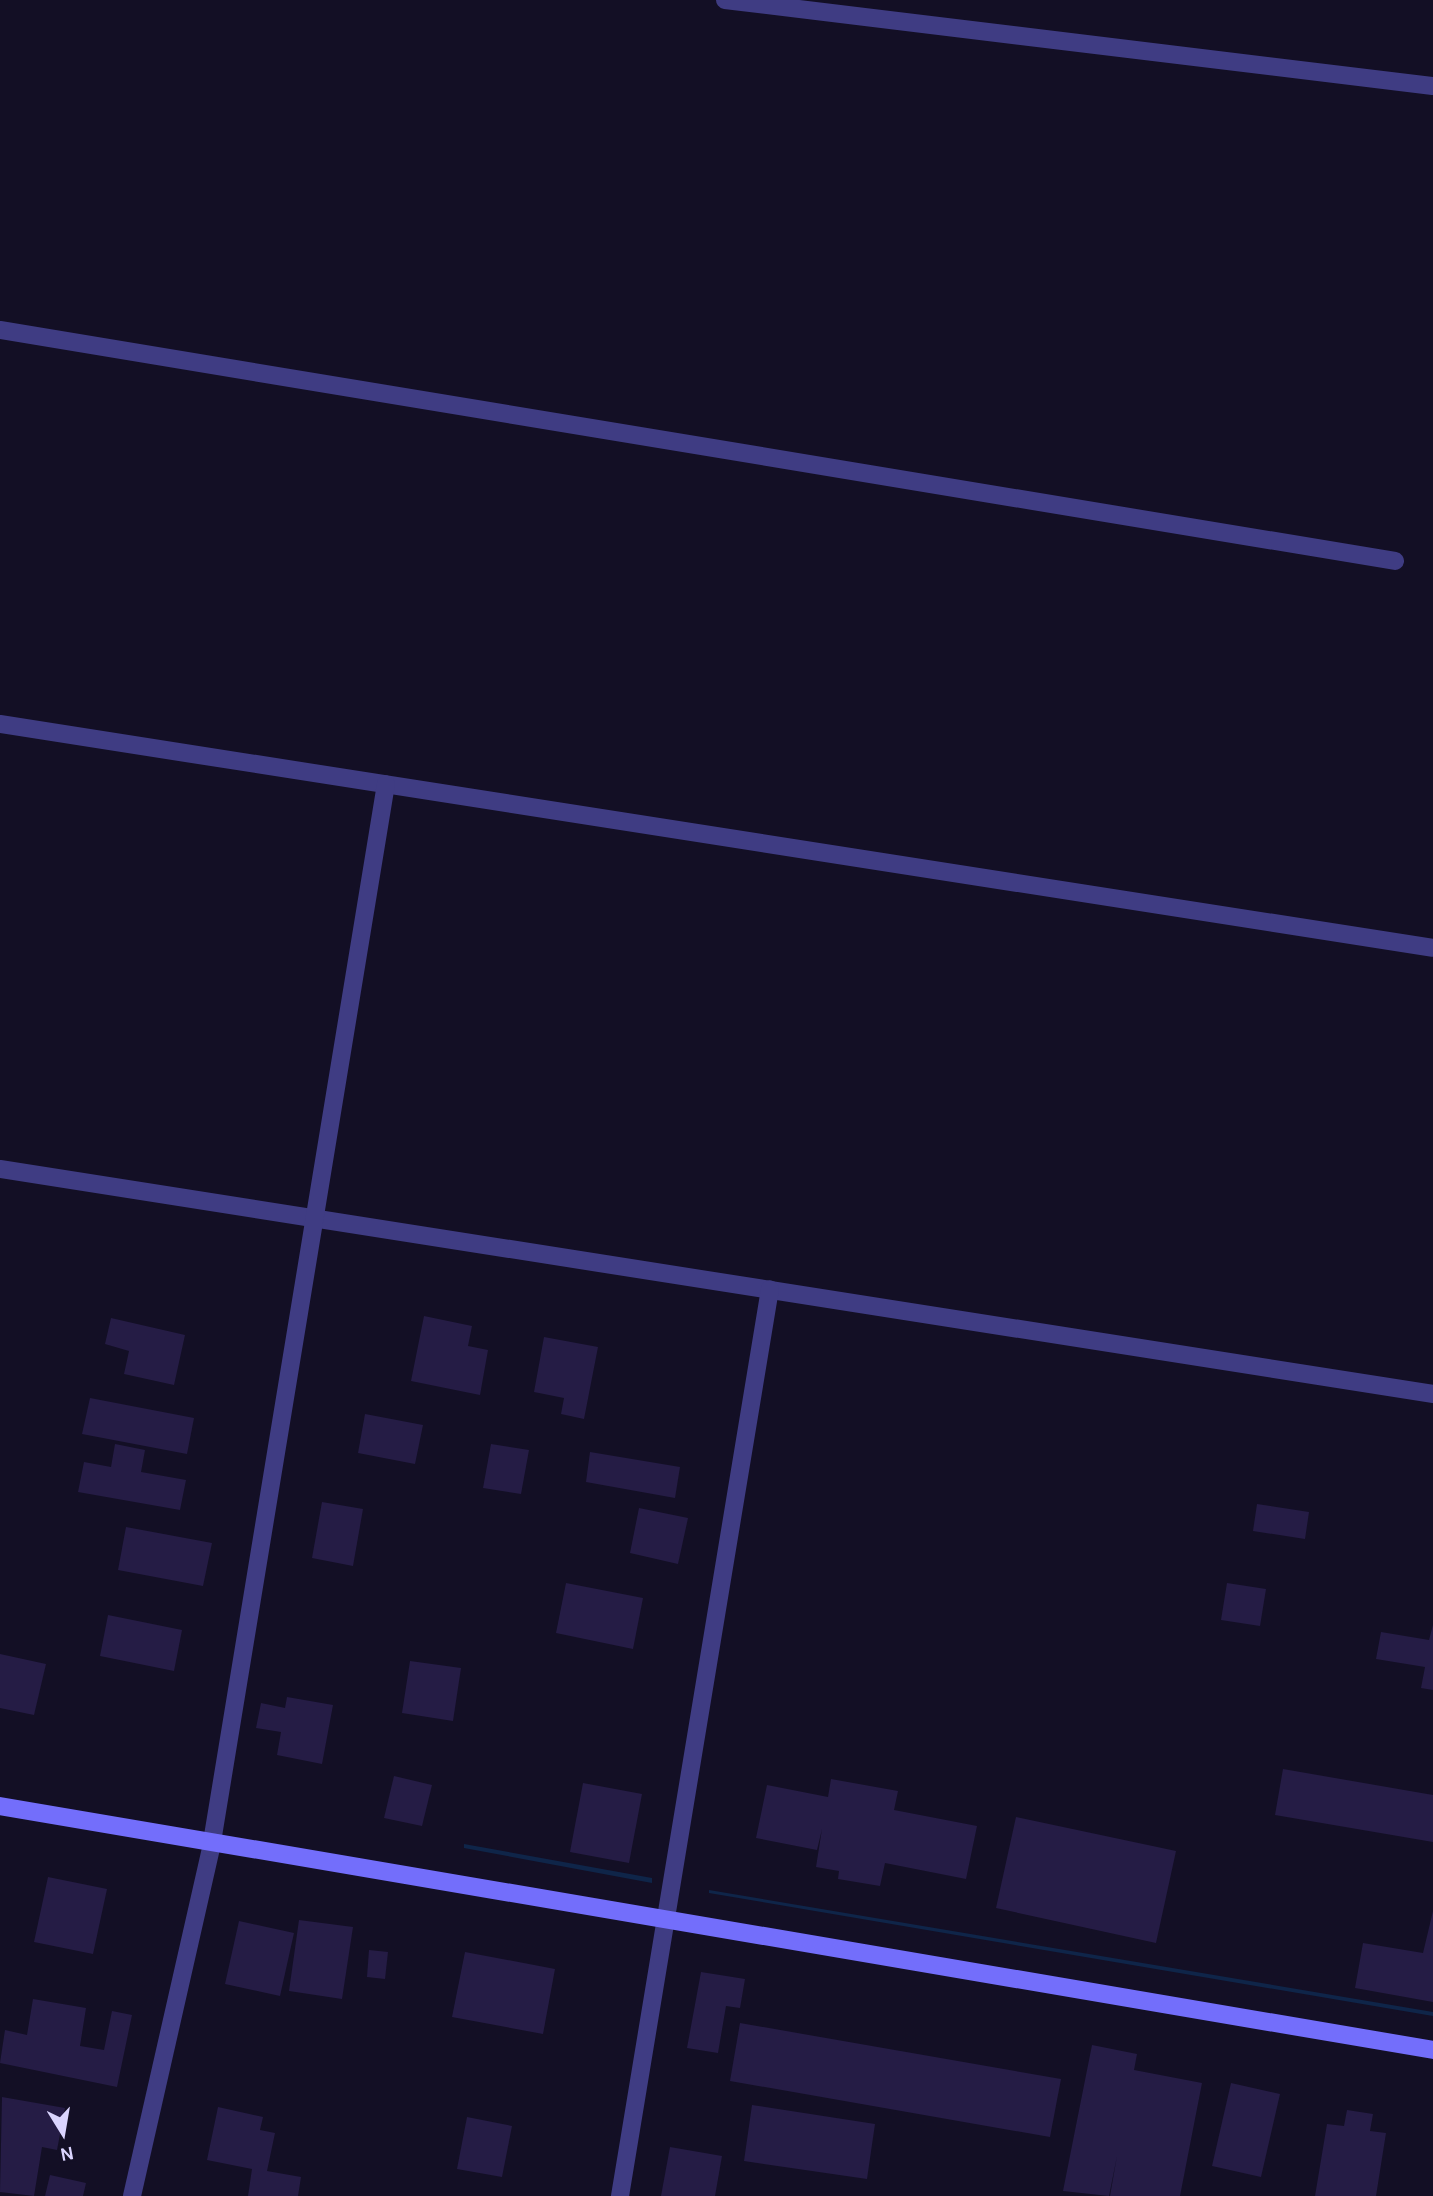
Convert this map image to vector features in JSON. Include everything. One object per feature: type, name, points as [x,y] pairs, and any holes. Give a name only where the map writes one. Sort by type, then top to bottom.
[{"type":"street","points":[[725,0],[1433,86]]},
{"type":"street","points":[[0,330],[1395,561]]},
{"type":"street","points":[[0,724],[1433,948]]},
{"type":"street","points":[[132,2196],[212,1842],[310,1217],[386,784]]},
{"type":"street","points":[[0,1169],[1433,1394]]},
{"type":"street","points":[[620,2196],[770,1289]]},
{"type":"street","points":[[0,1806],[1433,2050]]},
{"type":"water","points":[[464,1844],[652,1878],[652,1883],[464,1848]]},
{"type":"water","points":[[709,1890],[1433,2012],[1433,2016],[709,1893]]},
{"type":"building","points":[[424,1316],[472,1326],[468,1346],[488,1350],[480,1395],[411,1381]]},
{"type":"building","points":[[111,1318],[185,1335],[174,1385],[124,1374],[129,1351],[105,1344]]},
{"type":"building","points":[[544,1337],[598,1347],[584,1419],[561,1414],[564,1398],[534,1392]]},
{"type":"building","points":[[90,1398],[194,1418],[187,1454],[82,1434]]},
{"type":"building","points":[[365,1414],[423,1425],[415,1464],[358,1453]]},
{"type":"building","points":[[115,1444],[145,1450],[141,1472],[186,1480],[180,1510],[78,1492],[84,1462],[111,1467]]},
{"type":"building","points":[[491,1444],[529,1450],[521,1494],[483,1488]]},
{"type":"building","points":[[590,1452],[680,1467],[675,1498],[586,1482]]},
{"type":"building","points":[[322,1502],[363,1509],[353,1566],[312,1558]]},
{"type":"building","points":[[1257,1504],[1309,1512],[1305,1539],[1253,1531]]},
{"type":"building","points":[[639,1508],[688,1518],[678,1564],[630,1553]]},
{"type":"building","points":[[126,1527],[212,1543],[203,1586],[118,1570]]},
{"type":"building","points":[[566,1583],[643,1598],[633,1649],[556,1633]]},
{"type":"building","points":[[1227,1583],[1266,1589],[1260,1626],[1221,1620]]},
{"type":"building","points":[[108,1615],[182,1630],[174,1671],[100,1656]]},
{"type":"building","points":[[1433,1625],[1433,1690],[1421,1688],[1425,1667],[1376,1659],[1381,1632],[1429,1640]]},
{"type":"building","points":[[0,1654],[46,1664],[34,1715],[0,1708]]},
{"type":"building","points":[[410,1661],[461,1668],[453,1721],[402,1713]]},
{"type":"building","points":[[287,1697],[333,1705],[322,1764],[277,1755],[281,1732],[256,1728],[261,1703],[285,1708]]},
{"type":"building","points":[[1283,1769],[1433,1795],[1433,1842],[1275,1815]]},
{"type":"building","points":[[394,1776],[432,1785],[422,1826],[384,1818]]},
{"type":"building","points":[[831,1779],[898,1791],[894,1810],[977,1826],[966,1879],[885,1863],[880,1886],[838,1879],[839,1871],[816,1867],[822,1829],[817,1850],[756,1838],[767,1785],[828,1797]]},
{"type":"building","points":[[583,1783],[642,1794],[629,1863],[570,1852]]},
{"type":"building","points":[[1016,1817],[1176,1851],[1156,1943],[996,1908]]},
{"type":"building","points":[[48,1877],[107,1889],[93,1954],[34,1942]]},
{"type":"building","points":[[1433,1911],[1433,2002],[1355,1988],[1363,1943],[1423,1953]]},
{"type":"building","points":[[299,1920],[353,1927],[342,1999],[289,1991]]},
{"type":"building","points":[[239,1921],[294,1933],[280,1996],[225,1984]]},
{"type":"building","points":[[369,1950],[388,1952],[385,1979],[367,1977]]},
{"type":"building","points":[[465,1952],[555,1969],[543,2034],[452,2017]]},
{"type":"building","points":[[701,1972],[745,1979],[740,2008],[726,2006],[718,2053],[687,2048]]},
{"type":"building","points":[[33,1999],[86,2008],[80,2046],[104,2050],[112,2011],[132,2015],[117,2087],[0,2063],[5,2030],[27,2035]]},
{"type":"building","points":[[740,2023],[1061,2079],[1050,2137],[730,2081]]},
{"type":"building","points":[[1092,2045],[1137,2054],[1134,2070],[1202,2083],[1180,2196],[1110,2196],[1117,2156],[1109,2196],[1063,2191]]},
{"type":"building","points":[[1231,2083],[1280,2094],[1261,2177],[1212,2166]]},
{"type":"building","points":[[2,2097],[65,2108],[57,2150],[42,2147],[34,2196],[0,2192]]},
{"type":"building","points":[[752,2105],[875,2124],[867,2179],[744,2161]]},
{"type":"building","points":[[218,2107],[263,2117],[260,2130],[275,2133],[267,2171],[301,2177],[298,2196],[248,2196],[252,2169],[207,2160]]},
{"type":"building","points":[[1347,2110],[1373,2114],[1370,2131],[1386,2133],[1376,2196],[1315,2196],[1327,2124],[1344,2126]]},
{"type":"building","points":[[467,2117],[512,2126],[502,2177],[457,2169]]},
{"type":"building","points":[[670,2147],[722,2156],[715,2196],[661,2196]]},
{"type":"building","points":[[50,2175],[86,2183],[83,2196],[45,2196]]}]
